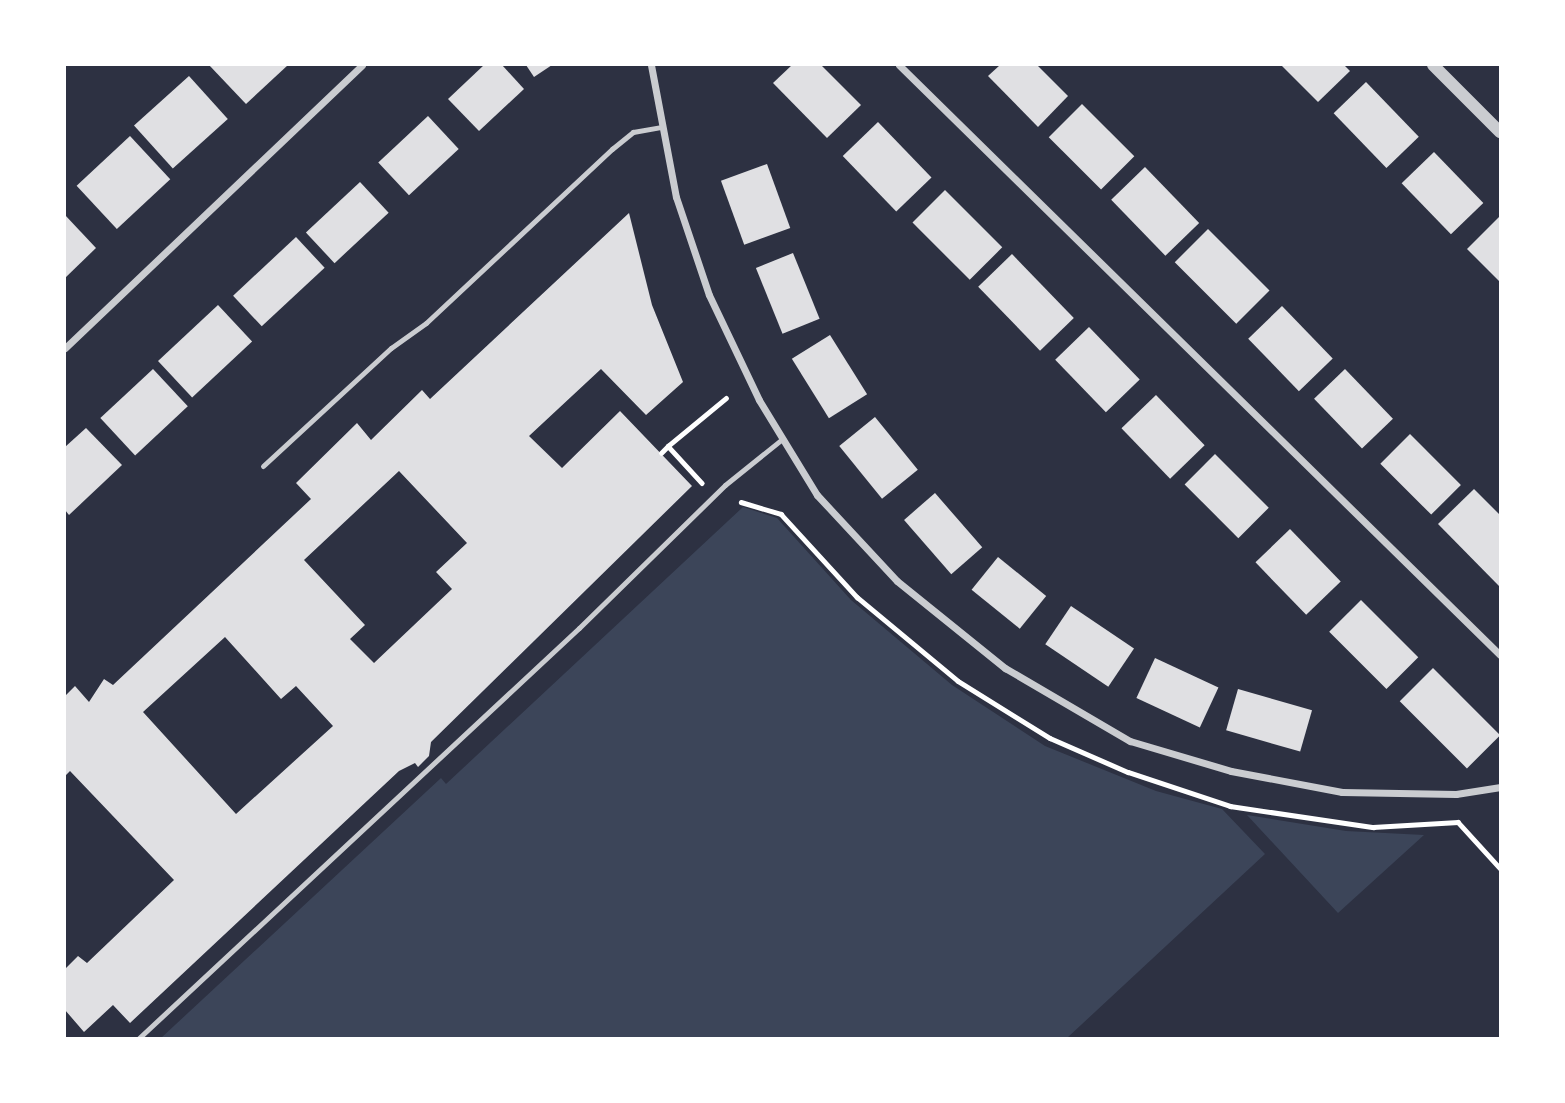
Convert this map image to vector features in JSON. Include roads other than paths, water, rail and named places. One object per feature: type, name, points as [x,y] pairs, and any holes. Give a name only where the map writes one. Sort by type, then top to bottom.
[{"type":"street","points":[[65,348],[362,65]]},
{"type":"street","points":[[652,65],[661,127],[676,197],[709,295],[781,440],[817,495],[897,581],[1005,668],[1130,741],[1231,771],[1342,792],[1455,794],[1500,787]]},
{"type":"street","points":[[899,65],[1500,655]]},
{"type":"street","points":[[1433,65],[1500,132]]},
{"type":"lane","points":[[264,466],[391,348],[426,323],[612,149],[633,132],[661,127]]},
{"type":"lane","points":[[139,1038],[579,628],[714,496],[781,440]]}]
